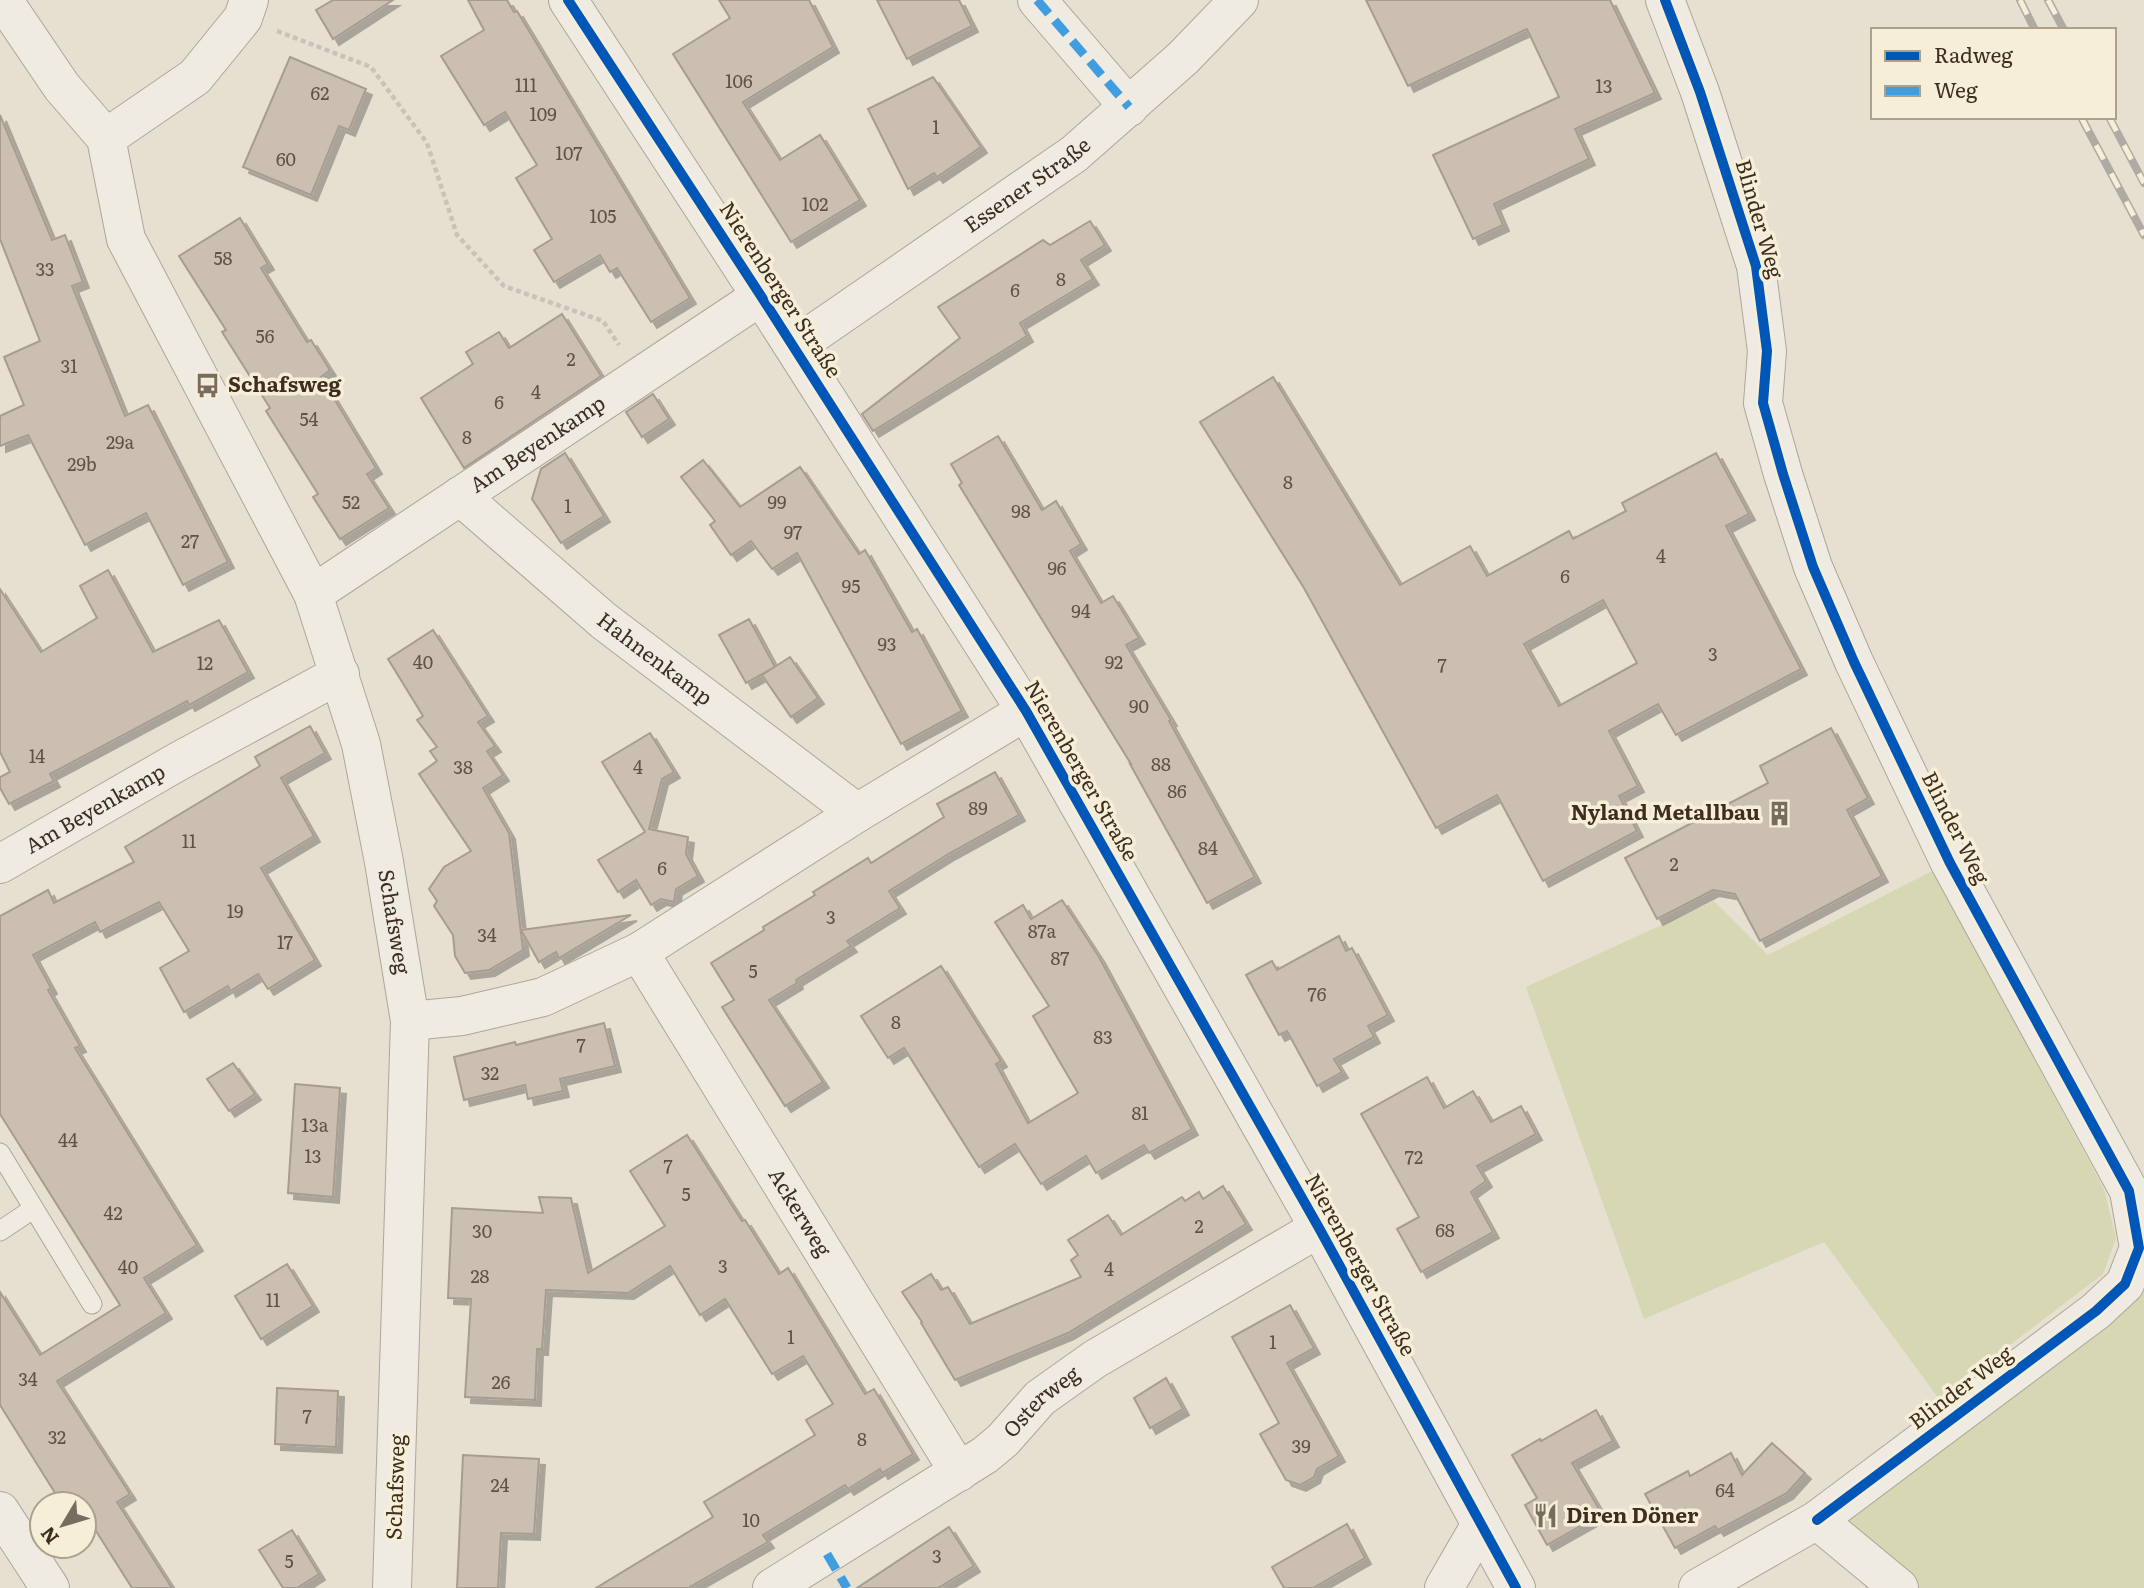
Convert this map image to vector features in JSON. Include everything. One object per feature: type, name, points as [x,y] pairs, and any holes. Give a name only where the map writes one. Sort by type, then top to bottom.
[{"type":"street","points":[[3,0],[62,87],[106,138],[195,77],[246,9]]},
{"type":"street","name":"Nierenberger Straße","points":[[568,0],[1026,711],[1318,1228],[1516,1588]]},
{"type":"street","points":[[1037,0],[1129,107]]},
{"type":"street","name":"Essener Straße","points":[[794,347],[1074,154],[1183,58],[1239,0]]},
{"type":"street","name":"Blinder Weg","points":[[1665,0],[1700,92],[1756,266],[1767,351],[1763,403],[1813,567],[1854,662],[1950,863],[2129,1191],[2139,1248],[2125,1284],[2096,1311],[1817,1520],[1698,1588]]},
{"type":"street","name":"Schafsweg","points":[[106,138],[126,239],[313,594],[340,674],[363,757],[384,862],[410,1021],[393,1588]]},
{"type":"street","name":"Am Beyenkamp","points":[[313,594],[761,296]]},
{"type":"street","name":"Hahnenkamp","points":[[460,496],[604,621],[857,813]]},
{"type":"street","name":"Am Beyenkamp","points":[[0,864],[180,761],[340,674]]},
{"type":"street","points":[[410,1021],[462,1016],[544,997],[639,952],[857,813],[1026,711]]},
{"type":"street","name":"Ackerweg","points":[[639,952],[959,1472]]},
{"type":"street","name":"Osterweg","points":[[772,1588],[959,1472],[1003,1440],[1040,1398],[1095,1359],[1318,1228]]},
{"type":"street","points":[[0,1511],[50,1588]]},
{"type":"street","points":[[1817,1520],[1899,1588]]},
{"type":"street","points":[[1444,1588],[1481,1524]]},
{"type":"lane","points":[[0,1153],[92,1304]]},
{"type":"lane","points":[[0,1231],[33,1209]]},
{"type":"path","points":[[246,9],[371,67],[427,143],[457,235],[505,286],[603,321],[640,377]]},
{"type":"green space","points":[[1936,869],[1958,918],[2104,1189],[2116,1238],[2103,1274],[1939,1399],[1824,1242],[1644,1319],[1526,987],[1714,901],[1768,955]]},
{"type":"green space","points":[[2144,1281],[2144,1588],[1911,1588],[1841,1526]]},
{"type":"building","points":[[333,0],[393,0],[333,39],[316,10]]},
{"type":"building","points":[[468,0],[507,0],[514,12],[517,11],[690,298],[651,322],[617,268],[610,272],[600,255],[554,282],[534,250],[552,239],[516,178],[537,165],[505,112],[484,125],[441,56],[484,30]]},
{"type":"building","points":[[719,0],[809,0],[833,47],[743,102],[780,160],[820,135],[860,200],[791,242],[673,54],[730,18]]},
{"type":"building","points":[[877,0],[959,0],[972,26],[907,59]]},
{"type":"building","points":[[1366,0],[1610,0],[1655,93],[1575,129],[1589,159],[1494,204],[1503,225],[1473,239],[1433,155],[1559,97],[1527,29],[1408,86]]},
{"type":"building","points":[[290,57],[366,89],[349,130],[339,126],[311,195],[243,167]]},
{"type":"building","points":[[933,77],[981,147],[937,177],[934,173],[908,189],[868,109]]},
{"type":"building","points":[[0,115],[52,240],[65,235],[83,282],[72,286],[125,416],[148,405],[228,562],[183,585],[146,513],[85,545],[28,435],[0,446],[0,416],[24,405],[4,357],[40,341],[0,239]]},
{"type":"building","points":[[240,218],[268,264],[261,268],[307,342],[311,340],[330,370],[321,377],[376,468],[367,474],[389,508],[340,539],[313,497],[318,494],[266,411],[270,408],[222,332],[226,330],[179,256]]},
{"type":"building","points":[[1090,221],[1105,245],[1081,260],[1093,279],[1020,323],[1027,336],[873,431],[862,414],[960,338],[938,307],[1043,240],[1050,245]]},
{"type":"building","points":[[562,314],[601,376],[464,468],[421,398],[473,364],[466,352],[499,332],[509,348]]},
{"type":"building","points":[[1273,377],[1400,585],[1470,546],[1487,576],[1569,531],[1573,539],[1626,511],[1622,503],[1716,453],[1749,514],[1726,526],[1801,669],[1676,735],[1658,704],[1609,731],[1638,786],[1619,796],[1637,831],[1543,881],[1497,795],[1436,828],[1304,588],[1200,422]],"holes":[[[1603,600],[1637,663],[1559,706],[1524,644]]]},
{"type":"building","points":[[653,394],[669,419],[642,437],[626,412]]},
{"type":"building","points":[[998,436],[1042,510],[1056,501],[1081,544],[1070,551],[1101,603],[1113,596],[1139,638],[1126,645],[1171,720],[1169,721],[1255,877],[1207,903],[1131,764],[959,485],[962,483],[951,464]]},
{"type":"building","points":[[565,453],[604,516],[561,543],[532,499],[541,469]]},
{"type":"building","points":[[703,460],[740,507],[800,467],[859,554],[865,550],[912,632],[917,629],[962,711],[901,744],[797,553],[772,569],[751,541],[731,555],[710,525],[715,521],[681,477]]},
{"type":"building","points":[[108,570],[153,652],[219,620],[248,672],[189,705],[187,701],[50,774],[54,781],[9,804],[0,788],[0,777],[10,772],[0,752],[0,589],[41,652],[97,618],[80,586]]},
{"type":"building","points":[[749,619],[775,667],[746,683],[719,635]]},
{"type":"building","points":[[433,630],[488,716],[478,722],[495,746],[487,751],[503,775],[483,788],[509,833],[523,950],[489,970],[465,973],[455,956],[453,935],[434,906],[437,901],[429,889],[444,867],[471,851],[419,774],[437,761],[430,751],[437,747],[417,720],[423,716],[388,659]]},
{"type":"building","points":[[790,657],[818,698],[791,717],[762,675]]},
{"type":"building","points":[[310,726],[325,753],[281,778],[314,836],[261,868],[315,960],[268,989],[258,974],[230,991],[228,986],[184,1012],[160,968],[189,951],[159,902],[100,932],[95,922],[33,955],[51,988],[48,990],[80,1046],[75,1048],[197,1245],[144,1278],[166,1313],[57,1381],[130,1494],[117,1502],[172,1588],[132,1588],[98,1534],[98,1490],[53,1490],[0,1405],[0,1292],[40,1355],[120,1305],[0,1114],[0,916],[48,890],[54,903],[134,862],[125,847],[260,766],[255,757]]},
{"type":"building","points":[[1831,728],[1868,798],[1847,810],[1882,876],[1760,941],[1735,894],[1713,890],[1657,919],[1625,858],[1768,783],[1760,766]]},
{"type":"building","points":[[650,733],[674,772],[662,779],[649,829],[688,837],[686,854],[698,876],[676,889],[674,902],[661,899],[651,905],[636,880],[618,892],[598,860],[645,832],[602,762]]},
{"type":"building","points":[[995,772],[1019,815],[889,891],[900,908],[847,941],[851,946],[769,1000],[823,1082],[785,1106],[722,1007],[734,1000],[711,963],[815,895],[813,892],[868,858],[871,863],[944,817],[937,804]]},
{"type":"building","points":[[1062,900],[1099,957],[1192,1129],[1149,1153],[1144,1145],[1096,1173],[1086,1156],[1041,1184],[1015,1144],[979,1167],[904,1048],[888,1058],[861,1016],[941,966],[1001,1061],[996,1064],[1028,1123],[1078,1093],[1033,1016],[1049,1006],[995,922],[1023,905],[1031,919]]},
{"type":"building","points":[[631,915],[559,958],[556,952],[539,962],[521,930]]},
{"type":"building","points":[[1339,936],[1346,951],[1352,948],[1388,1015],[1368,1026],[1374,1037],[1334,1059],[1342,1072],[1317,1086],[1287,1031],[1279,1035],[1246,975],[1272,961],[1277,970]]},
{"type":"building","points":[[604,1023],[615,1066],[560,1079],[563,1091],[528,1099],[525,1085],[464,1100],[454,1057]]},
{"type":"building","points":[[233,1063],[255,1094],[229,1111],[207,1079]]},
{"type":"building","points":[[1427,1077],[1444,1108],[1473,1091],[1491,1122],[1521,1106],[1536,1134],[1477,1166],[1486,1181],[1471,1192],[1493,1232],[1421,1272],[1397,1229],[1419,1217],[1361,1114]]},
{"type":"building","points":[[295,1084],[340,1088],[333,1197],[288,1193]]},
{"type":"building","points":[[687,1135],[779,1274],[788,1268],[865,1394],[874,1389],[913,1454],[882,1473],[880,1469],[848,1489],[845,1485],[763,1535],[768,1542],[688,1588],[596,1588],[713,1517],[704,1502],[815,1435],[806,1420],[833,1404],[803,1356],[772,1374],[725,1299],[700,1315],[670,1266],[628,1293],[546,1290],[542,1349],[537,1349],[535,1400],[465,1397],[471,1299],[448,1298],[452,1208],[543,1213],[539,1197],[571,1198],[588,1273],[665,1226],[630,1171]]},
{"type":"building","points":[[1223,1186],[1246,1224],[1068,1333],[955,1380],[902,1292],[931,1274],[941,1290],[948,1287],[970,1324],[1081,1277],[1071,1260],[1078,1255],[1068,1240],[1108,1215],[1121,1235],[1182,1197],[1185,1201],[1199,1192],[1203,1199]]},
{"type":"building","points":[[287,1264],[313,1306],[261,1339],[235,1296]]},
{"type":"building","points":[[1290,1305],[1314,1348],[1287,1363],[1339,1456],[1317,1469],[1314,1477],[1300,1485],[1286,1480],[1260,1434],[1279,1423],[1232,1337]]},
{"type":"building","points":[[1166,1378],[1183,1409],[1150,1428],[1134,1398]]},
{"type":"building","points":[[277,1388],[338,1391],[336,1447],[275,1444]]},
{"type":"building","points":[[1596,1410],[1613,1441],[1572,1463],[1602,1514],[1547,1545],[1525,1505],[1537,1498],[1512,1455]]},
{"type":"building","points":[[1772,1443],[1805,1473],[1787,1493],[1718,1530],[1715,1526],[1675,1548],[1645,1494],[1688,1471],[1690,1476],[1731,1453],[1742,1475]]},
{"type":"building","points":[[463,1455],[539,1459],[534,1534],[501,1533],[498,1588],[457,1588]]},
{"type":"building","points":[[1347,1524],[1365,1558],[1313,1588],[1284,1588],[1272,1567]]},
{"type":"building","points":[[949,1527],[974,1566],[938,1588],[857,1588]]},
{"type":"building","points":[[292,1530],[319,1574],[297,1588],[283,1588],[259,1550]]},
{"type":"railway","points":[[2020,0],[2034,28]]},
{"type":"railway","points":[[2048,0],[2063,28]]},
{"type":"railway","points":[[2082,119],[2144,235]]},
{"type":"railway","points":[[2110,119],[2144,183]]},
{"type":"marked path","points":[[1037,0],[1129,107]]},
{"type":"marked path","points":[[827,1554],[847,1588]]},
{"type":"cycle path","points":[[568,0],[1026,711],[1319,1228],[1516,1588]]},
{"type":"cycle path","points":[[1665,0],[1700,92],[1756,266],[1767,351],[1763,403],[1813,567],[1854,662],[1950,863],[2129,1191],[2139,1248],[2125,1284],[2096,1311],[1817,1520]]},
{"type":"place","name":"Schafsweg","points":[[208,385]]},
{"type":"place","name":"Nyland Metallbau","points":[[1780,813]]},
{"type":"place","name":"Diren Döner","points":[[1546,1516]]}]
